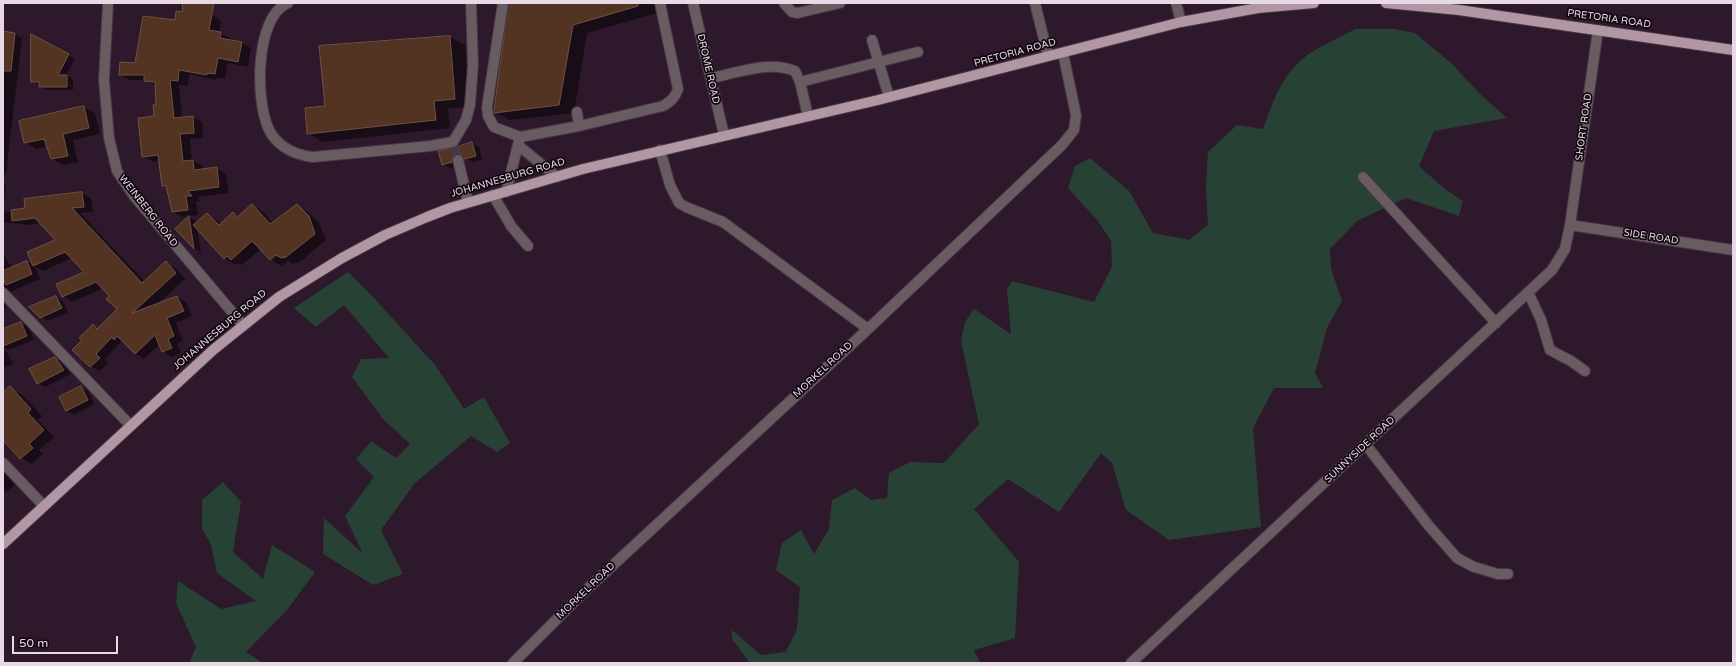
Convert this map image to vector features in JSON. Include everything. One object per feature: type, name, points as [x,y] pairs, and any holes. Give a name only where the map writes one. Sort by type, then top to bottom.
[{"type":"main road","name":"PRETORIA ROAD","points":[[724,135],[889,97],[1181,22],[1258,8],[1314,3]]},
{"type":"main road","name":"PRETORIA ROAD","points":[[1386,3],[1459,10],[1733,50]]},
{"type":"main road","name":"JOHANNESBURG ROAD","points":[[3,544],[243,325],[279,297],[342,258],[385,235],[468,202],[557,176],[724,135]]},
{"type":"street","name":"WEINBERG ROAD","points":[[108,3],[104,80],[109,138],[117,171],[134,196],[243,325]]},
{"type":"street","points":[[284,4],[268,23],[260,52],[261,85],[265,118],[272,135],[281,145],[289,151],[299,155],[313,157],[454,144],[466,120],[470,105],[473,65],[471,3]]},
{"type":"street","points":[[503,3],[487,107],[488,116],[494,127],[520,142],[557,176]]},
{"type":"street","points":[[520,142],[663,106],[671,102],[676,96],[678,89],[660,3]]},
{"type":"street","name":"DROME ROAD","points":[[693,3],[724,135]]},
{"type":"street","points":[[784,3],[792,12],[798,13],[840,3]]},
{"type":"street","points":[[1035,3],[1048,56]]},
{"type":"street","points":[[1176,3],[1181,22]]},
{"type":"street","name":"SHORT ROAD","points":[[1570,225],[1598,30]]},
{"type":"street","points":[[872,40],[889,97]]},
{"type":"street","points":[[800,82],[918,52]]},
{"type":"street","name":"MORKEL ROAD","points":[[513,663],[584,592],[868,329],[1062,145],[1074,130],[1076,115],[1063,53]]},
{"type":"street","points":[[711,78],[776,66],[795,71],[800,82],[808,116]]},
{"type":"street","points":[[577,112],[579,126]]},
{"type":"street","points":[[506,192],[520,142]]},
{"type":"street","points":[[660,150],[670,185],[679,202],[686,207],[723,222],[868,329]]},
{"type":"street","points":[[458,160],[468,202]]},
{"type":"street","points":[[1362,177],[1496,323]]},
{"type":"street","points":[[493,195],[511,226],[528,246]]},
{"type":"street","name":"SIDE ROAD","points":[[1570,225],[1733,250]]},
{"type":"street","name":"SUNNYSIDE ROAD","points":[[1131,663],[1552,270],[1561,258],[1565,249],[1570,225]]},
{"type":"street","points":[[1528,292],[1541,320],[1550,350],[1586,371]]},
{"type":"street","points":[[3,293],[131,426]]},
{"type":"street","points":[[1366,445],[1429,526],[1457,558],[1474,567],[1498,574],[1508,574]]},
{"type":"street","points":[[3,463],[44,506]]},
{"type":"green space","points":[[1355,29],[1394,29],[1415,33],[1451,63],[1482,96],[1507,118],[1434,131],[1419,166],[1445,189],[1463,201],[1459,216],[1406,198],[1357,221],[1330,249],[1331,269],[1342,301],[1327,328],[1315,373],[1323,388],[1274,388],[1253,428],[1261,527],[1169,540],[1126,510],[1112,463],[1101,453],[1059,512],[1008,479],[974,509],[1019,562],[1015,638],[974,650],[980,663],[750,663],[732,639],[732,630],[761,655],[786,652],[797,629],[800,587],[776,570],[782,543],[801,530],[814,554],[829,529],[832,500],[855,488],[871,500],[887,498],[889,473],[910,462],[944,463],[979,424],[961,341],[965,322],[974,309],[1011,334],[1007,290],[1012,281],[1094,302],[1112,267],[1111,241],[1098,221],[1068,188],[1075,166],[1090,158],[1129,191],[1153,233],[1189,240],[1208,225],[1206,186],[1208,152],[1237,125],[1263,129],[1280,87],[1285,78],[1300,61],[1314,50]]},
{"type":"green space","points":[[348,272],[436,366],[464,409],[484,397],[510,443],[497,452],[471,436],[414,484],[381,530],[403,574],[373,585],[323,554],[324,518],[363,554],[345,516],[374,477],[356,459],[371,441],[396,458],[410,444],[383,419],[352,377],[361,359],[389,358],[344,305],[316,327],[294,308]]},
{"type":"green space","points":[[223,482],[241,502],[233,552],[263,579],[272,545],[315,572],[287,610],[246,652],[263,663],[189,663],[196,647],[176,603],[178,581],[221,609],[256,601],[217,573],[211,545],[202,528],[202,500]]},
{"type":"building","points":[[183,3],[214,3],[209,30],[221,32],[220,38],[242,42],[238,62],[218,58],[215,74],[207,73],[207,75],[179,70],[178,81],[170,80],[174,118],[193,116],[194,133],[180,134],[183,161],[193,160],[194,170],[217,167],[219,187],[188,191],[192,196],[186,196],[188,210],[172,212],[166,186],[162,186],[158,155],[142,157],[138,118],[154,116],[153,105],[156,105],[155,82],[144,81],[144,75],[119,75],[120,62],[135,63],[143,16],[175,20],[176,11],[182,12]]},
{"type":"building","points":[[509,3],[638,3],[638,6],[573,25],[559,105],[494,113]]},
{"type":"building","points":[[3,31],[15,33],[11,71],[3,71]]},
{"type":"building","points":[[31,34],[69,54],[58,75],[67,75],[67,87],[39,87],[39,82],[31,82]]},
{"type":"building","points":[[450,36],[455,99],[434,101],[436,120],[307,134],[305,108],[325,106],[319,46]]},
{"type":"building","points":[[84,106],[89,128],[63,134],[68,156],[51,159],[44,139],[24,143],[19,121]]},
{"type":"building","points":[[472,142],[476,156],[464,159],[460,154],[456,154],[452,158],[452,162],[442,165],[438,151]]},
{"type":"building","points":[[82,192],[84,207],[72,208],[142,283],[166,261],[176,273],[132,313],[177,296],[184,311],[167,318],[174,336],[168,339],[172,348],[162,352],[155,335],[135,354],[117,336],[114,340],[112,337],[96,354],[100,358],[90,367],[72,350],[82,340],[79,338],[93,324],[97,329],[117,309],[106,299],[109,296],[96,282],[62,297],[56,284],[84,272],[65,252],[33,266],[27,252],[55,240],[35,218],[12,221],[11,210],[25,208],[24,199]]},
{"type":"building","points":[[252,204],[270,224],[297,204],[309,216],[315,234],[286,257],[281,258],[276,255],[270,260],[252,241],[231,260],[227,256],[224,259],[193,225],[207,213],[219,225],[233,212],[237,217]]},
{"type":"building","points":[[189,216],[194,249],[175,229]]},
{"type":"building","points":[[27,261],[32,274],[6,285],[3,278],[3,271]]},
{"type":"building","points":[[56,296],[62,308],[40,318],[29,307]]},
{"type":"building","points":[[21,322],[27,336],[3,346],[3,329]]},
{"type":"building","points":[[55,357],[64,370],[37,384],[29,369]]},
{"type":"building","points":[[10,386],[31,409],[28,413],[44,430],[29,444],[33,448],[20,459],[3,440],[3,393]]},
{"type":"building","points":[[81,386],[88,400],[66,411],[59,397]]},
{"type":"tunnel","points":[[455,147],[458,160]]}]
